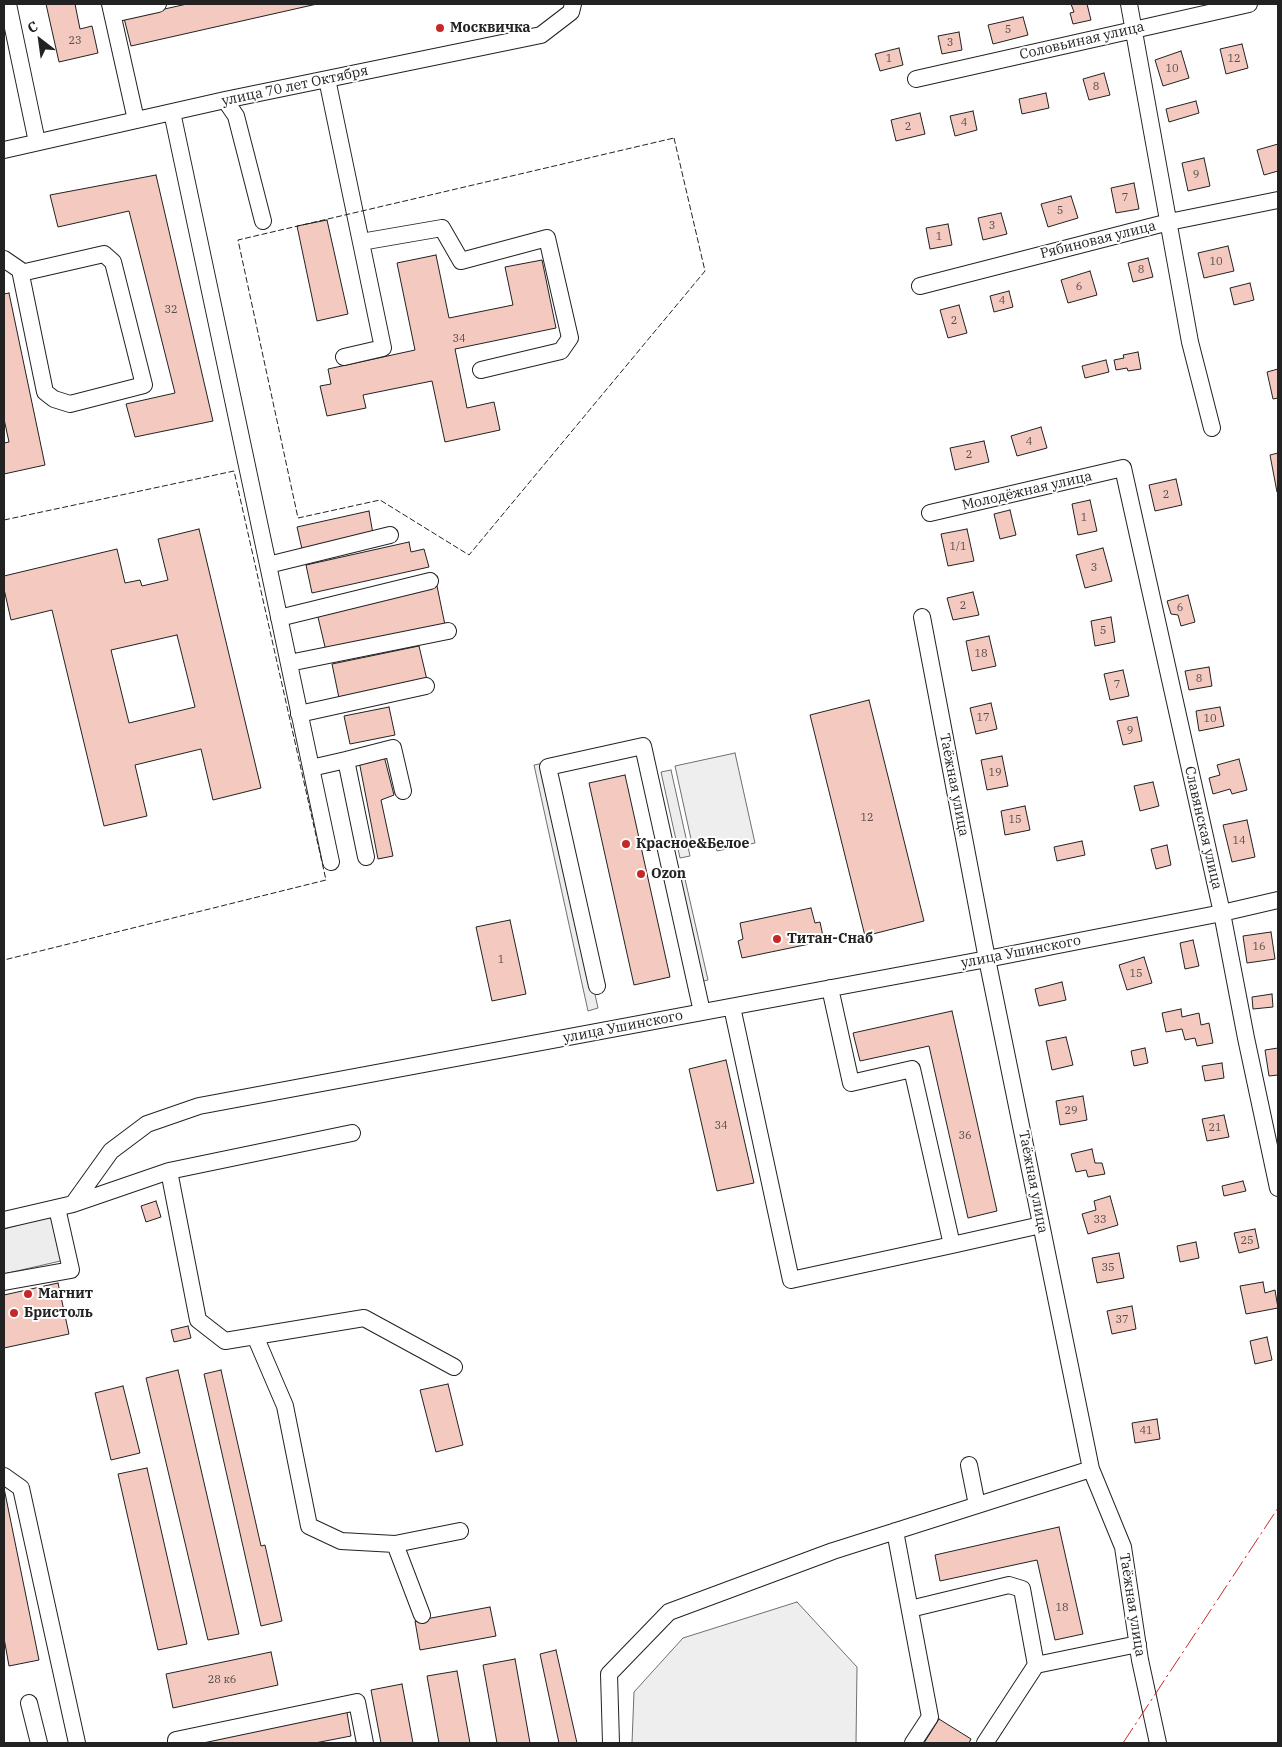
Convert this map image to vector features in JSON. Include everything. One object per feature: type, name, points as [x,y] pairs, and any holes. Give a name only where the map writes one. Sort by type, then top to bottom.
[{"type":"street","points":[[8,4],[37,142]]},
{"type":"street","points":[[136,120],[112,9],[158,4]]},
{"type":"street","name":"улица 70 лет Октября","points":[[4,150],[225,100],[541,35],[571,12],[573,4]]},
{"type":"street","points":[[1129,4],[1170,222],[1190,342],[1212,428]]},
{"type":"street","name":"Соловьиная улица","points":[[916,79],[1249,4]]},
{"type":"street","points":[[327,79],[383,348],[344,357]]},
{"type":"street","points":[[225,100],[236,116],[263,221]]},
{"type":"street","points":[[172,112],[331,862]]},
{"type":"street","name":"Рябиновая улица","points":[[920,286],[1170,222],[1278,200]]},
{"type":"street","points":[[361,242],[442,228],[461,262],[547,238],[570,338],[561,351],[481,370]]},
{"type":"street","points":[[4,258],[20,270],[45,392],[54,399],[70,404],[144,385],[113,262],[104,254],[21,274]]},
{"type":"street","name":"Молодёжная улица","points":[[930,513],[1123,468]]},
{"type":"street","name":"Славянская улица","points":[[1123,468],[1222,913],[1278,1188]]},
{"type":"street","points":[[268,565],[390,535]]},
{"type":"street","points":[[279,618],[430,581]]},
{"type":"street","name":"Таёжная улица","points":[[922,617],[987,959],[1091,1469],[1123,1547],[1138,1644],[1158,1743]]},
{"type":"street","points":[[289,663],[448,631]]},
{"type":"street","points":[[299,714],[426,686]]},
{"type":"street","points":[[597,986],[548,767],[642,746],[702,1012]]},
{"type":"street","points":[[311,768],[393,748],[403,791]]},
{"type":"street","points":[[346,760],[366,857]]},
{"type":"street","name":"улица Ушинского","points":[[73,1204],[111,1151],[148,1124],[199,1106],[987,959],[1222,913],[1278,900]]},
{"type":"street","points":[[830,988],[851,1083],[912,1069],[952,1245]]},
{"type":"street","points":[[732,1007],[791,1280],[1042,1225]]},
{"type":"street","points":[[4,1220],[73,1204],[169,1171],[352,1133]]},
{"type":"street","points":[[169,1171],[198,1320],[225,1341],[364,1318],[454,1367]]},
{"type":"street","points":[[4,1282],[71,1270],[57,1208]]},
{"type":"street","points":[[255,1336],[285,1406],[309,1526],[341,1541],[395,1544],[460,1531]]},
{"type":"street","points":[[968,1465],[977,1505]]},
{"type":"street","points":[[611,1743],[609,1674],[669,1612],[832,1550],[1091,1469]]},
{"type":"street","points":[[4,1476],[20,1488],[77,1743]]},
{"type":"street","points":[[895,1531],[930,1717],[913,1743]]},
{"type":"street","points":[[395,1544],[422,1615]]},
{"type":"street","points":[[910,1608],[1009,1584],[1022,1589],[1036,1665],[985,1743]]},
{"type":"street","points":[[1036,1665],[1138,1644]]},
{"type":"street","points":[[176,1743],[176,1740],[357,1702],[366,1743]]},
{"type":"street","points":[[30,1703],[39,1743]]},
{"type":"shaded area","points":[[735,753],[755,843],[717,851],[715,843],[693,848],[675,766]]},
{"type":"shaded area","points":[[544,763],[598,1008],[588,1011],[534,765]]},
{"type":"shaded area","points":[[671,770],[690,856],[680,858],[661,772]]},
{"type":"shaded area","points":[[685,879],[708,980],[699,982],[676,881]]},
{"type":"shaded area","points":[[59,1214],[69,1259],[4,1274],[4,1229]]},
{"type":"shaded area","points":[[797,1602],[857,1667],[856,1743],[632,1743],[634,1692],[683,1638]]},
{"type":"building","points":[[46,4],[75,4],[80,29],[92,26],[98,53],[59,62]]},
{"type":"building","points":[[187,4],[317,4],[131,46],[124,18]]},
{"type":"building","points":[[1071,4],[1087,4],[1091,20],[1073,24],[1070,13],[1074,12]]},
{"type":"building","points":[[1023,17],[1028,35],[993,44],[988,25]]},
{"type":"building","points":[[959,32],[962,50],[942,54],[938,36]]},
{"type":"building","points":[[1242,44],[1248,68],[1226,74],[1220,49]]},
{"type":"building","points":[[899,48],[903,65],[880,71],[875,54]]},
{"type":"building","points":[[1181,51],[1189,78],[1163,86],[1155,60]]},
{"type":"building","points":[[1104,73],[1110,95],[1089,100],[1083,79]]},
{"type":"building","points":[[1046,93],[1049,108],[1022,114],[1019,99]]},
{"type":"building","points":[[1196,101],[1199,113],[1169,122],[1166,109]]},
{"type":"building","points":[[973,111],[977,130],[955,136],[950,116]]},
{"type":"building","points":[[920,113],[925,134],[896,141],[891,120]]},
{"type":"building","points":[[1278,144],[1278,171],[1264,175],[1257,150]]},
{"type":"building","points":[[1204,158],[1210,186],[1188,191],[1182,163]]},
{"type":"building","points":[[156,175],[213,421],[135,437],[126,404],[175,393],[129,211],[58,227],[50,195]]},
{"type":"building","points":[[1134,183],[1139,209],[1116,213],[1111,188]]},
{"type":"building","points":[[1071,196],[1078,218],[1048,227],[1041,204]]},
{"type":"building","points":[[1001,213],[1007,234],[983,240],[978,218]]},
{"type":"building","points":[[327,220],[348,314],[317,321],[297,226]]},
{"type":"building","points":[[948,224],[952,245],[930,249],[926,228]]},
{"type":"building","points":[[1228,246],[1234,271],[1204,278],[1198,253]]},
{"type":"building","points":[[436,255],[449,318],[513,305],[505,267],[542,260],[556,328],[455,349],[467,408],[494,402],[500,430],[445,442],[432,381],[363,395],[366,408],[327,416],[320,386],[331,384],[328,369],[415,350],[397,263]]},
{"type":"building","points":[[1148,258],[1153,277],[1133,282],[1128,263]]},
{"type":"building","points":[[1090,271],[1097,295],[1068,303],[1061,280]]},
{"type":"building","points":[[1250,283],[1254,300],[1234,305],[1230,288]]},
{"type":"building","points":[[1009,291],[1013,307],[994,312],[990,296]]},
{"type":"building","points":[[9,293],[45,465],[4,474],[4,443],[9,442],[4,419],[4,294]]},
{"type":"building","points":[[959,305],[967,333],[948,338],[940,310]]},
{"type":"building","points":[[1138,352],[1141,369],[1128,371],[1127,368],[1116,370],[1114,360],[1124,358],[1123,355]]},
{"type":"building","points":[[1106,360],[1109,372],[1085,378],[1082,366]]},
{"type":"building","points":[[1278,369],[1278,398],[1273,399],[1267,372]]},
{"type":"building","points":[[1041,427],[1047,448],[1017,456],[1011,436]]},
{"type":"building","points":[[984,441],[989,462],[955,470],[950,448]]},
{"type":"building","points":[[1278,453],[1278,492],[1277,492],[1270,455]]},
{"type":"building","points":[[1176,479],[1182,505],[1155,511],[1149,485]]},
{"type":"building","points":[[1090,500],[1097,531],[1078,535],[1072,504]]},
{"type":"building","points":[[1010,510],[1016,535],[1000,539],[994,514]]},
{"type":"building","points":[[369,511],[373,534],[302,549],[297,527]]},
{"type":"building","points":[[199,529],[261,788],[213,800],[201,749],[135,765],[147,816],[104,826],[52,610],[11,620],[4,589],[4,576],[117,549],[125,583],[140,580],[142,586],[168,580],[158,539]],"holes":[[[177,635],[195,707],[129,723],[111,650]]]},
{"type":"building","points":[[967,529],[974,561],[948,566],[941,534]]},
{"type":"building","points":[[409,542],[411,552],[424,549],[429,567],[312,593],[306,565]]},
{"type":"building","points":[[1103,548],[1112,581],[1085,588],[1076,555]]},
{"type":"building","points":[[437,586],[445,625],[326,651],[317,613]]},
{"type":"building","points":[[973,592],[979,615],[953,620],[947,598]]},
{"type":"building","points":[[1188,595],[1195,622],[1181,626],[1178,615],[1171,614],[1167,601]]},
{"type":"building","points":[[1111,617],[1115,642],[1095,646],[1091,621]]},
{"type":"building","points":[[989,636],[996,666],[972,671],[966,641]]},
{"type":"building","points":[[419,646],[427,680],[339,698],[332,664]]},
{"type":"building","points":[[1209,667],[1212,686],[1189,690],[1185,671]]},
{"type":"building","points":[[1123,670],[1129,696],[1110,700],[1104,674]]},
{"type":"building","points":[[869,700],[924,921],[865,936],[810,715]]},
{"type":"building","points":[[991,703],[997,729],[976,734],[970,708]]},
{"type":"building","points":[[389,707],[395,735],[350,744],[344,716]]},
{"type":"building","points":[[1220,707],[1224,726],[1199,731],[1196,711]]},
{"type":"building","points":[[1137,717],[1142,741],[1123,745],[1117,721]]},
{"type":"building","points":[[384,756],[394,795],[381,800],[393,856],[378,859],[359,761]]},
{"type":"building","points":[[1002,756],[1008,786],[987,790],[981,760]]},
{"type":"building","points":[[1239,759],[1247,790],[1232,794],[1230,789],[1213,794],[1209,778],[1220,775],[1217,765]]},
{"type":"building","points":[[625,775],[670,977],[634,985],[589,783]]},
{"type":"building","points":[[1153,782],[1159,806],[1140,811],[1134,786]]},
{"type":"building","points":[[1025,806],[1030,830],[1005,835],[1001,811]]},
{"type":"building","points":[[1247,820],[1255,857],[1232,862],[1223,825]]},
{"type":"building","points":[[1082,841],[1085,855],[1057,861],[1054,847]]},
{"type":"building","points":[[1167,845],[1171,865],[1156,869],[1151,849]]},
{"type":"building","points":[[811,908],[815,923],[820,922],[824,941],[742,958],[738,941],[743,939],[740,923]]},
{"type":"building","points":[[510,920],[526,994],[492,1001],[476,927]]},
{"type":"building","points":[[1271,932],[1275,959],[1247,963],[1243,936]]},
{"type":"building","points":[[1193,940],[1199,966],[1185,969],[1180,943]]},
{"type":"building","points":[[1144,957],[1152,983],[1127,990],[1119,965]]},
{"type":"building","points":[[1062,982],[1066,1000],[1039,1006],[1035,989]]},
{"type":"building","points":[[1272,994],[1273,1007],[1253,1009],[1252,997]]},
{"type":"building","points":[[1181,1009],[1182,1017],[1199,1013],[1201,1025],[1209,1023],[1213,1043],[1197,1046],[1195,1038],[1185,1040],[1182,1029],[1166,1032],[1162,1013]]},
{"type":"building","points":[[952,1011],[997,1211],[968,1218],[929,1046],[860,1061],[853,1033]]},
{"type":"building","points":[[1066,1037],[1073,1065],[1052,1070],[1046,1041]]},
{"type":"building","points":[[1145,1048],[1148,1063],[1134,1066],[1131,1051]]},
{"type":"building","points":[[1278,1048],[1278,1075],[1269,1076],[1265,1050]]},
{"type":"building","points":[[726,1060],[754,1183],[717,1191],[689,1069]]},
{"type":"building","points":[[1222,1063],[1224,1078],[1205,1081],[1202,1066]]},
{"type":"building","points":[[1083,1096],[1087,1120],[1060,1125],[1056,1101]]},
{"type":"building","points":[[1224,1115],[1229,1137],[1207,1141],[1202,1119]]},
{"type":"building","points":[[1092,1149],[1095,1163],[1102,1163],[1105,1174],[1088,1177],[1086,1170],[1076,1172],[1071,1154]]},
{"type":"building","points":[[1243,1181],[1246,1191],[1224,1196],[1222,1186]]},
{"type":"building","points":[[1110,1196],[1118,1225],[1088,1234],[1082,1214],[1096,1210],[1094,1201]]},
{"type":"building","points":[[156,1201],[161,1217],[146,1222],[141,1206]]},
{"type":"building","points":[[1255,1229],[1259,1248],[1239,1253],[1234,1233]]},
{"type":"building","points":[[1196,1242],[1199,1258],[1180,1262],[1177,1246]]},
{"type":"building","points":[[1119,1253],[1124,1278],[1097,1283],[1092,1258]]},
{"type":"building","points":[[1263,1282],[1265,1293],[1275,1290],[1278,1308],[1246,1314],[1240,1286]]},
{"type":"building","points":[[58,1283],[69,1334],[4,1348],[4,1295]]},
{"type":"building","points":[[1132,1306],[1136,1329],[1112,1334],[1107,1311]]},
{"type":"building","points":[[188,1326],[191,1338],[174,1342],[171,1330]]},
{"type":"building","points":[[1267,1337],[1272,1360],[1255,1364],[1250,1341]]},
{"type":"building","points":[[178,1370],[239,1634],[208,1640],[146,1378]]},
{"type":"building","points":[[221,1370],[261,1546],[265,1545],[282,1621],[261,1626],[204,1374]]},
{"type":"building","points":[[448,1384],[463,1445],[436,1452],[420,1390]]},
{"type":"building","points":[[123,1386],[140,1453],[111,1460],[95,1393]]},
{"type":"building","points":[[1157,1419],[1160,1439],[1135,1443],[1132,1423]]},
{"type":"building","points":[[147,1468],[187,1644],[158,1650],[118,1474]]},
{"type":"building","points":[[4,1488],[39,1660],[9,1666],[4,1638]]},
{"type":"building","points":[[1059,1527],[1083,1634],[1055,1640],[1037,1560],[940,1581],[935,1555]]},
{"type":"building","points":[[490,1607],[496,1636],[420,1650],[415,1621]]},
{"type":"building","points":[[556,1650],[577,1743],[559,1743],[540,1654]]},
{"type":"building","points":[[271,1652],[278,1685],[173,1708],[166,1674]]},
{"type":"building","points":[[515,1659],[530,1743],[497,1743],[483,1665]]},
{"type":"building","points":[[457,1671],[470,1743],[439,1743],[427,1676]]},
{"type":"building","points":[[402,1684],[413,1743],[381,1743],[371,1690]]},
{"type":"building","points":[[346,1707],[351,1736],[315,1743],[185,1743]]},
{"type":"building","points":[[939,1719],[971,1739],[969,1743],[924,1743]]},
{"type":"fence","points":[[674,138],[705,271],[469,555],[380,500],[298,518],[238,240],[674,138]]},
{"type":"fence","points":[[4,520],[234,471],[326,880],[4,960]]},
{"type":"power","points":[[1123,1743],[1278,1508]]},
{"type":"place","name":"Москвичка","points":[[440,28]]},
{"type":"place","name":"Красное&Белое","points":[[626,844]]},
{"type":"place","name":"Ozon","points":[[641,874]]},
{"type":"place","name":"Титан-Снаб","points":[[777,939]]},
{"type":"place","name":"Магнит","points":[[28,1294]]},
{"type":"place","name":"Бристоль","points":[[14,1313]]}]
